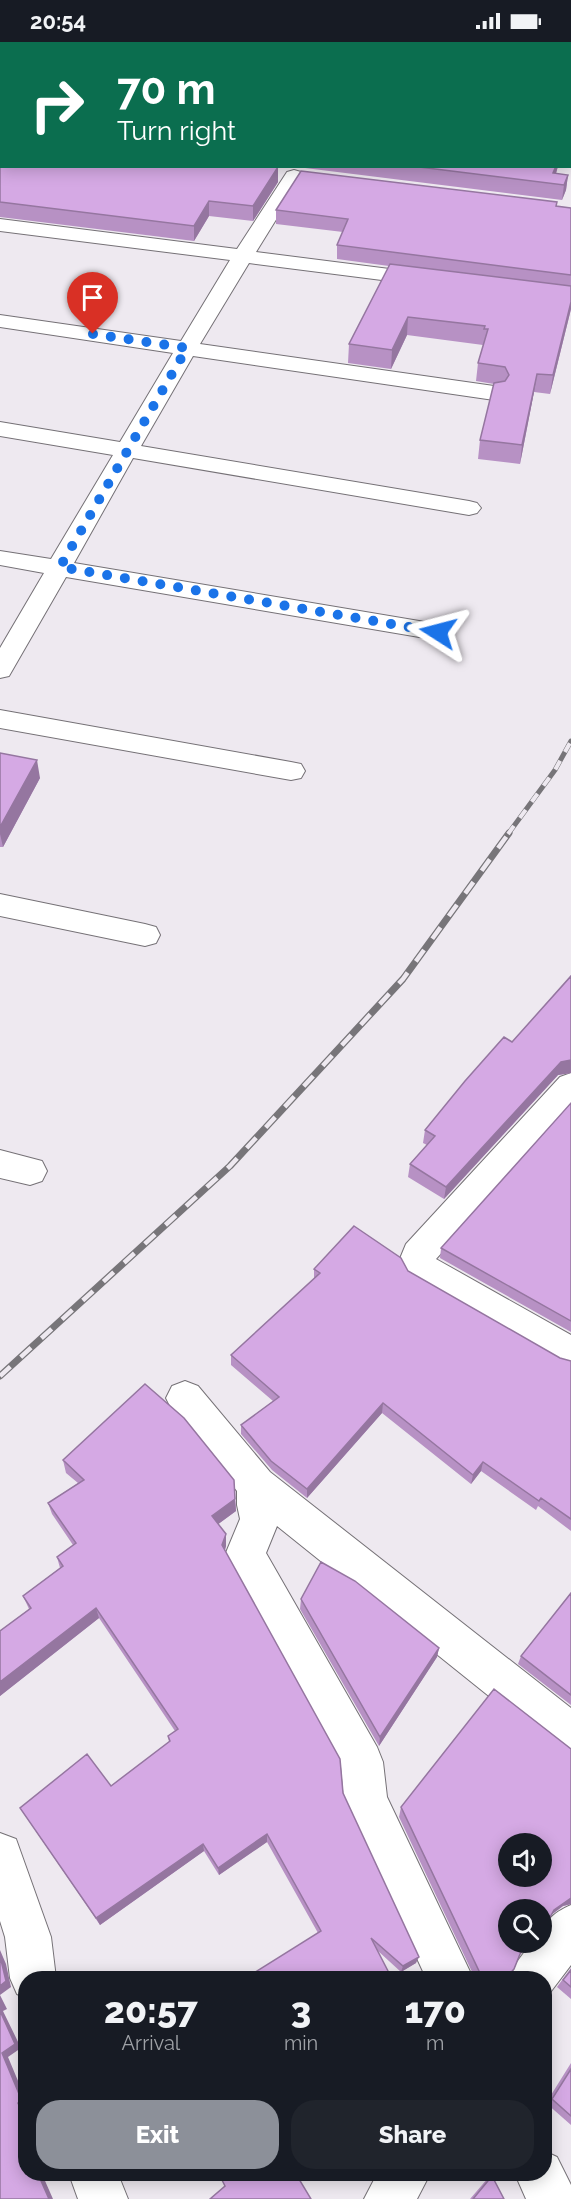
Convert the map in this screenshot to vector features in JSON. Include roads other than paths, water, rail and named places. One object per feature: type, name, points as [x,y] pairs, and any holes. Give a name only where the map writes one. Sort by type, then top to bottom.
[{"type":"street","points":[[0,670],[242,256],[283,175],[317,179]]},
{"type":"street","points":[[0,225],[453,283]]},
{"type":"street","points":[[0,321],[494,393]]},
{"type":"street","points":[[0,429],[469,508]]},
{"type":"street","points":[[0,558],[438,632]]},
{"type":"street","points":[[0,719],[291,771]]},
{"type":"street","points":[[0,905],[145,935]]},
{"type":"street","points":[[571,1086],[418,1254],[417,1261],[420,1268],[571,1354]]},
{"type":"street","points":[[184,1398],[256,1485],[571,1735]]},
{"type":"street","points":[[256,1485],[256,1505],[260,1519],[245,1555],[362,1762],[366,1800],[447,1971]]},
{"type":"street","points":[[0,1856],[28,1936],[32,1971]]},
{"type":"street","points":[[538,1971],[571,1928]]},
{"type":"street","points":[[97,2181],[103,2199]]},
{"type":"street","points":[[389,2199],[401,2181]]},
{"type":"street","points":[[543,2181],[552,2199]]},
{"type":"railway","points":[[508,834],[555,770],[571,741]]},
{"type":"railway","points":[[0,1376],[230,1166],[403,979],[509,833]]}]
